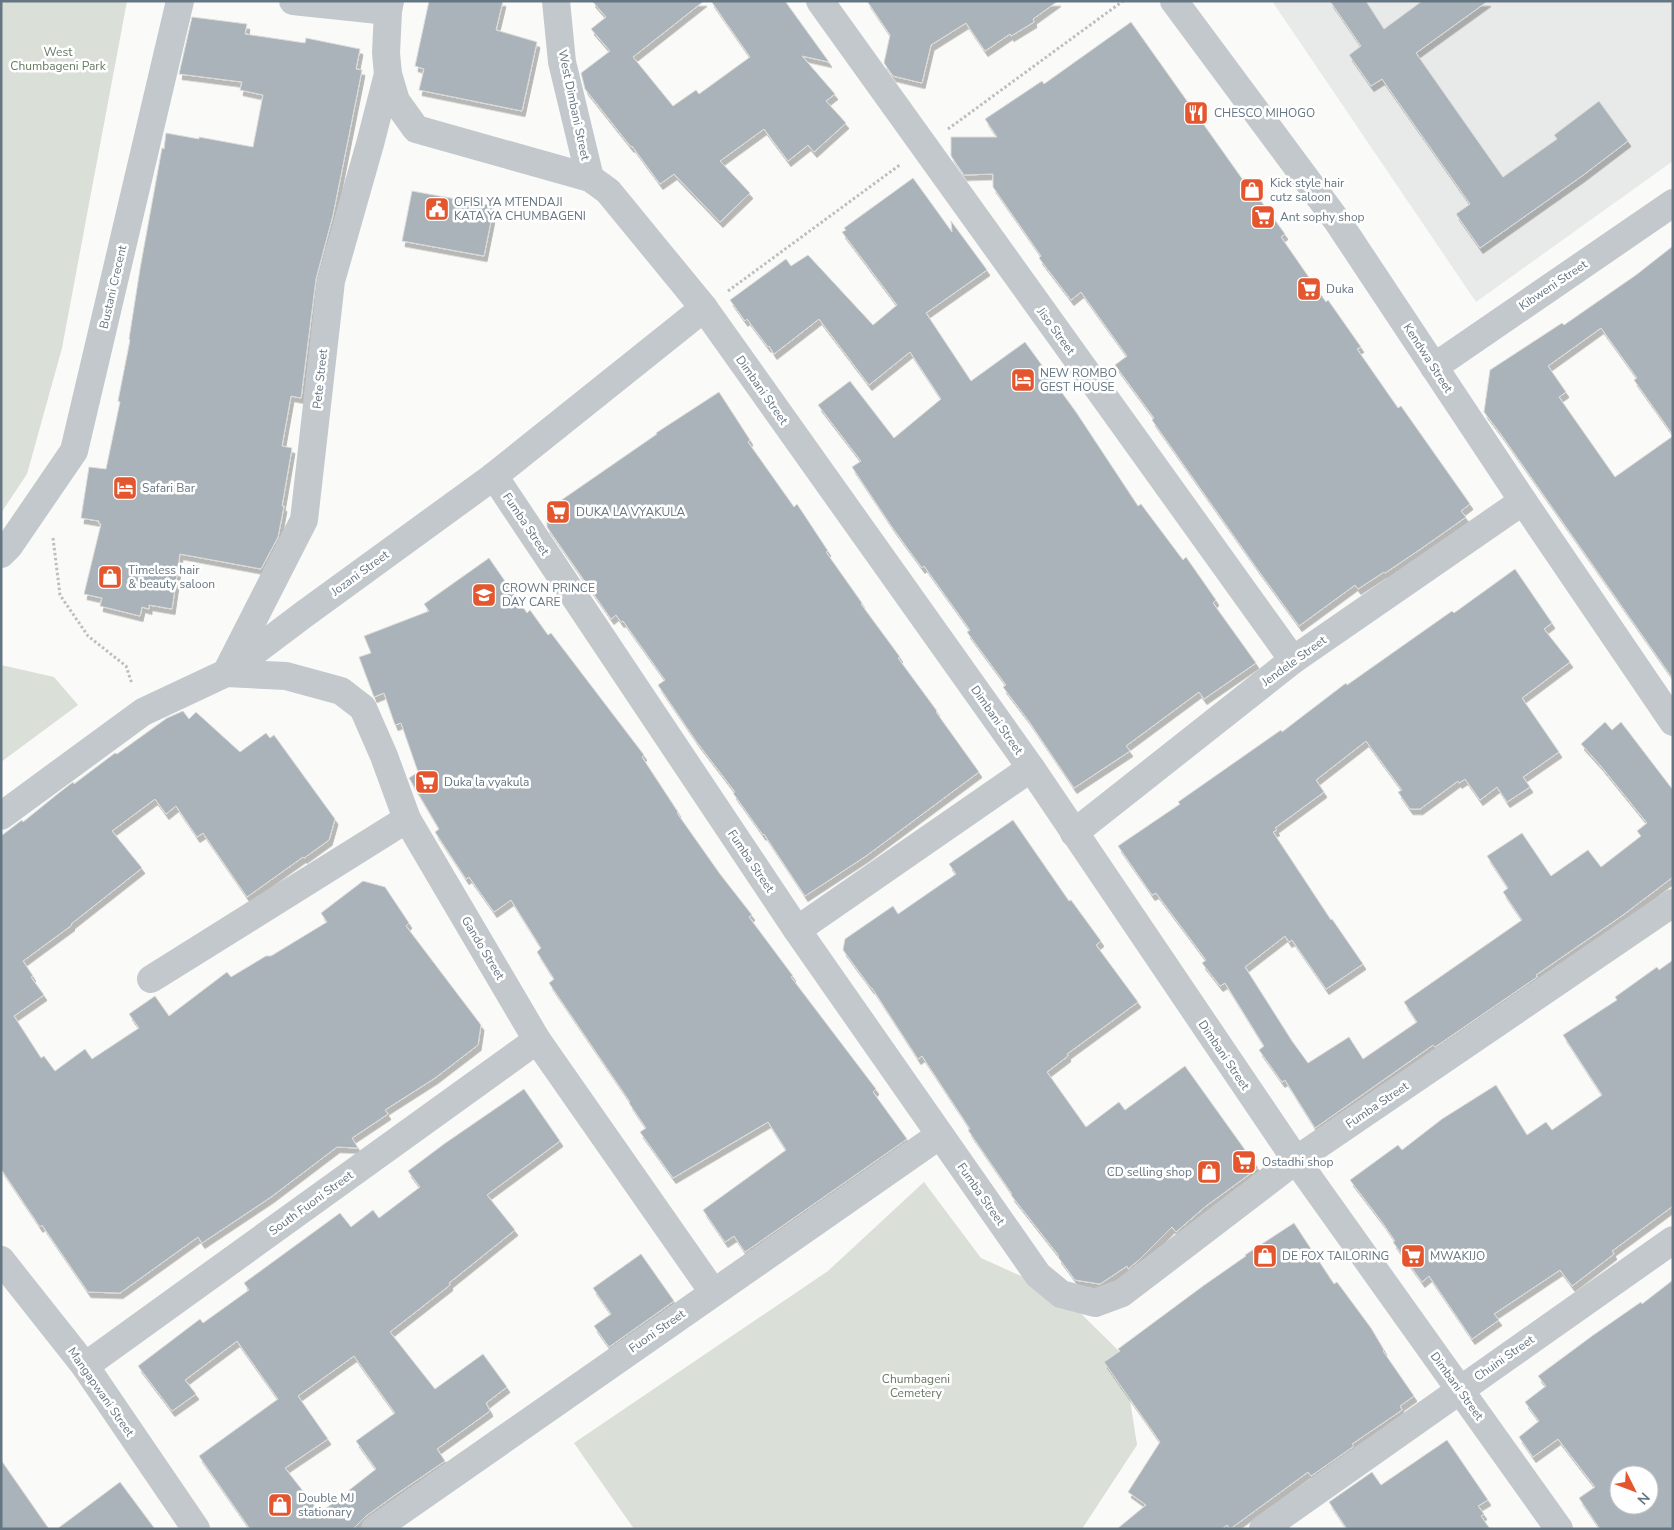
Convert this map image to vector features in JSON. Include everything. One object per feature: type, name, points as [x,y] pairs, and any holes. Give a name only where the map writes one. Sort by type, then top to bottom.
[{"type":"street","name":"Bustani Crecent","points":[[1,554],[9,546],[74,452],[180,1]]},
{"type":"street","points":[[293,1],[389,6]]},
{"type":"street","name":"West Dimbani Street","points":[[556,1],[562,62],[590,178]]},
{"type":"street","name":"Jiso Street","points":[[820,1],[1293,660]]},
{"type":"street","name":"Kendwa Street","points":[[1174,1],[1338,222],[1523,501],[1673,722]]},
{"type":"street","name":"Dimbani Street","points":[[389,6],[386,53],[388,74],[396,101],[416,129],[590,178],[608,191],[704,308],[1031,768],[1296,1160],[1559,1529]]},
{"type":"street","name":"Pete Street","points":[[226,673],[304,520],[331,281],[388,74]]},
{"type":"street","name":"Kibweni Street","points":[[1434,367],[1673,203]]},
{"type":"street","name":"Jozani Street","points":[[1,816],[143,712],[226,673],[494,476],[704,308]]},
{"type":"street","name":"Fumba Street","points":[[494,476],[797,930],[1038,1275],[1060,1294],[1095,1303],[1122,1293],[1296,1160],[1673,903]]},
{"type":"street","name":"Jendele Street","points":[[1074,833],[1293,660],[1523,501]]},
{"type":"street","name":"Gando Street","points":[[226,673],[286,676],[341,691],[362,708],[384,756],[407,819],[537,1040],[713,1292]]},
{"type":"street","points":[[797,930],[1031,768]]},
{"type":"street","points":[[151,979],[407,819]]},
{"type":"street","name":"South Fuoni Street","points":[[85,1366],[537,1040]]},
{"type":"street","name":"Fuoni Street","points":[[375,1529],[940,1135]]},
{"type":"street","name":"Chuini Street","points":[[1263,1529],[1673,1240]]},
{"type":"street","name":"Mangapwani Street","points":[[1,1260],[85,1366],[196,1529]]},
{"type":"path","points":[[54,532],[52,541],[60,595],[88,636],[126,666],[143,712]]},
{"type":"shaded area","points":[[1272,1],[1673,1],[1673,161],[1476,302]]},
{"type":"green space","name":"West Chumbageni Park","points":[[1,1],[127,1],[62,348],[27,474],[1,513]]},
{"type":"green space","points":[[1,665],[54,677],[78,705],[1,762]]},
{"type":"green space","name":"Chumbageni Cemetery","points":[[924,1182],[981,1258],[1061,1294],[1123,1355],[1137,1445],[1082,1529],[634,1529],[574,1443],[828,1271]]},
{"type":"building","points":[[429,1],[503,1],[496,30],[537,42],[522,111],[419,90],[424,69],[415,66]]},
{"type":"building","points":[[592,1],[704,1],[633,57],[673,106],[696,90],[699,94],[750,57],[711,1],[785,1],[829,62],[802,56],[835,94],[826,101],[846,123],[814,152],[808,145],[788,161],[764,129],[720,161],[750,193],[720,222],[674,174],[660,184],[632,146],[585,89],[581,73],[610,51],[591,29],[606,17]]},
{"type":"building","points":[[867,1],[1058,1],[1033,19],[1034,22],[1011,36],[1010,34],[985,51],[966,23],[931,45],[922,83],[893,76],[884,63],[890,35]]},
{"type":"building","points":[[1330,1],[1366,1],[1384,29],[1422,1],[1488,1],[1416,53],[1503,177],[1557,139],[1554,135],[1599,101],[1628,141],[1480,248],[1456,214],[1470,204],[1382,79],[1371,86],[1349,55],[1361,46]]},
{"type":"building","points":[[192,17],[247,24],[245,34],[305,43],[306,38],[360,49],[356,69],[362,70],[333,215],[316,279],[301,398],[291,396],[282,446],[292,448],[278,537],[261,569],[180,554],[172,609],[149,605],[149,609],[142,607],[140,616],[100,606],[102,598],[84,594],[101,524],[99,524],[99,521],[81,518],[89,467],[106,469],[120,402],[118,401],[162,148],[164,149],[166,133],[253,147],[263,95],[240,90],[242,82],[179,74]]},
{"type":"building","points":[[1131,22],[1248,187],[1250,186],[1285,234],[1281,237],[1326,302],[1328,300],[1361,347],[1357,349],[1398,408],[1401,406],[1470,504],[1461,511],[1466,517],[1385,573],[1358,589],[1355,585],[1299,626],[1115,365],[1127,356],[1081,292],[1071,300],[1039,258],[1041,256],[993,187],[993,174],[964,175],[951,156],[951,137],[997,137],[985,119],[1042,81],[1044,84]]},
{"type":"building","points":[[913,178],[952,232],[951,221],[987,270],[926,313],[971,381],[1025,342],[1076,412],[1138,506],[1141,504],[1183,560],[1186,557],[1216,600],[1213,603],[1256,663],[1204,699],[1199,692],[1126,746],[1130,751],[1074,788],[1003,687],[1006,685],[967,632],[970,630],[924,566],[922,568],[892,527],[852,467],[861,461],[818,405],[850,381],[894,438],[941,399],[910,352],[869,385],[819,319],[774,354],[747,319],[745,321],[730,300],[786,259],[791,266],[808,255],[873,325],[897,305],[842,232],[846,230],[844,228]]},
{"type":"building","points":[[412,191],[494,206],[484,256],[402,241]]},
{"type":"building","points":[[1673,246],[1673,435],[1634,380],[1637,378],[1601,328],[1548,366],[1566,392],[1559,397],[1615,477],[1673,436],[1673,679],[1484,412],[1490,370],[1562,323],[1564,325],[1636,275]]},
{"type":"building","points":[[719,392],[750,440],[748,442],[794,507],[797,504],[861,604],[979,772],[866,856],[805,896],[764,834],[733,793],[735,792],[696,741],[658,685],[665,680],[623,621],[621,622],[616,615],[611,619],[547,527],[547,510],[656,433]]},
{"type":"building","points":[[489,558],[527,613],[530,610],[548,635],[551,633],[644,755],[642,757],[677,813],[752,915],[749,917],[793,976],[791,977],[876,1089],[873,1092],[907,1139],[745,1252],[734,1236],[725,1242],[703,1210],[786,1150],[768,1122],[673,1178],[640,1132],[646,1128],[630,1102],[549,983],[554,979],[537,952],[541,948],[511,900],[494,912],[469,877],[466,879],[435,832],[439,829],[409,778],[418,772],[401,723],[395,725],[384,693],[374,697],[359,657],[371,653],[364,636],[429,611],[424,604]]},
{"type":"building","points":[[1515,569],[1552,623],[1544,629],[1570,662],[1522,698],[1559,752],[1523,777],[1530,787],[1507,802],[1497,787],[1480,800],[1465,779],[1459,783],[1458,781],[1420,809],[1410,809],[1398,792],[1402,790],[1366,741],[1316,780],[1324,792],[1275,828],[1277,830],[1273,832],[1331,920],[1363,964],[1326,989],[1292,940],[1289,942],[1285,936],[1245,967],[1308,1063],[1349,1037],[1363,1059],[1417,1022],[1404,1002],[1522,920],[1503,892],[1508,888],[1487,856],[1522,833],[1551,876],[1588,850],[1601,867],[1641,836],[1637,831],[1647,823],[1581,744],[1605,722],[1612,730],[1621,722],[1673,790],[1673,877],[1623,915],[1536,975],[1537,977],[1435,1047],[1433,1045],[1315,1128],[1285,1080],[1282,1082],[1259,1050],[1264,1046],[1225,983],[1220,986],[1202,963],[1206,960],[1156,893],[1152,895],[1118,846],[1180,804],[1178,802],[1281,730],[1282,732],[1346,683],[1347,685],[1452,611],[1454,613]]},
{"type":"building","points":[[183,711],[189,719],[196,712],[240,752],[266,733],[270,738],[274,735],[335,819],[329,840],[247,897],[203,833],[197,837],[176,806],[166,814],[155,799],[112,831],[142,868],[72,925],[23,961],[33,976],[31,977],[44,995],[14,1016],[41,1058],[44,1056],[55,1071],[85,1049],[92,1059],[139,1028],[129,1014],[155,996],[169,1016],[227,972],[231,977],[266,956],[271,956],[327,922],[321,913],[363,881],[385,887],[409,923],[406,926],[481,1025],[478,1045],[435,1078],[385,1110],[388,1114],[352,1138],[358,1148],[337,1147],[271,1197],[202,1243],[198,1237],[120,1293],[88,1292],[42,1225],[40,1227],[1,1169],[1,836],[22,820],[23,822],[73,782],[74,784],[115,753],[117,754],[167,718]]},
{"type":"building","points":[[1013,820],[1069,901],[1071,900],[1101,941],[1096,945],[1138,1002],[1067,1054],[1068,1056],[1047,1072],[1086,1127],[1119,1102],[1125,1110],[1185,1066],[1258,1168],[1206,1206],[1176,1232],[1172,1227],[1128,1269],[1127,1266],[1100,1284],[1075,1280],[1059,1256],[1011,1195],[922,1056],[918,1059],[872,988],[843,950],[845,939],[893,906],[898,914],[956,874],[949,864]]},
{"type":"building","points":[[1673,960],[1673,1206],[1612,1251],[1614,1254],[1572,1286],[1560,1270],[1494,1314],[1499,1320],[1472,1339],[1429,1276],[1422,1282],[1393,1242],[1395,1241],[1382,1222],[1350,1180],[1398,1145],[1402,1150],[1442,1119],[1496,1085],[1527,1135],[1546,1122],[1552,1130],[1602,1095],[1563,1035],[1617,1000],[1615,997],[1657,967],[1659,970]]},
{"type":"building","points":[[524,1089],[560,1141],[487,1195],[515,1230],[449,1283],[450,1285],[390,1332],[435,1389],[483,1354],[507,1387],[486,1403],[490,1411],[437,1449],[445,1461],[366,1516],[353,1529],[250,1529],[199,1456],[278,1399],[237,1341],[185,1380],[196,1394],[172,1411],[138,1366],[200,1319],[203,1323],[249,1290],[244,1283],[340,1213],[351,1227],[373,1210],[379,1218],[420,1187],[408,1171]],"holes":[[[354,1356],[395,1413],[356,1441],[376,1469],[320,1513],[285,1468],[328,1439],[298,1396]]]},
{"type":"building","points":[[1294,1223],[1334,1284],[1337,1282],[1371,1328],[1383,1351],[1414,1396],[1400,1406],[1402,1410],[1352,1444],[1354,1446],[1311,1476],[1308,1472],[1230,1529],[1227,1525],[1222,1529],[1117,1529],[1146,1505],[1128,1492],[1160,1442],[1104,1362],[1120,1351],[1118,1349],[1245,1255]]},
{"type":"building","points":[[641,1254],[674,1301],[609,1347],[594,1326],[611,1314],[593,1288]]},
{"type":"building","points":[[1673,1280],[1673,1529],[1600,1529],[1579,1498],[1595,1487],[1558,1439],[1533,1457],[1519,1437],[1539,1421],[1525,1402],[1546,1386],[1538,1376],[1641,1302],[1642,1304]]},
{"type":"building","points":[[1447,1440],[1488,1500],[1478,1506],[1484,1514],[1481,1516],[1490,1529],[1347,1529],[1329,1502],[1372,1472],[1381,1485]]},
{"type":"building","points":[[1,1460],[49,1529],[1,1529]]},
{"type":"building","points":[[120,1482],[155,1529],[57,1529]]},
{"type":"place","name":"CHESCO MIHOGO","points":[[1196,113]]},
{"type":"place","name":"Kick style hair cutz saloon","points":[[1252,190]]},
{"type":"place","name":"OFISI YA MTENDAJI KATA YA CHUMBAGENI","points":[[437,209]]},
{"type":"place","name":"Ant sophy shop","points":[[1263,217]]},
{"type":"place","name":"Duka","points":[[1309,289]]},
{"type":"place","name":"NEW ROMBO GEST HOUSE","points":[[1023,380]]},
{"type":"place","name":"Safari Bar","points":[[125,488]]},
{"type":"place","name":"DUKA LA VYAKULA","points":[[558,512]]},
{"type":"place","name":"Timeless hair & beauty saloon","points":[[110,577]]},
{"type":"place","name":"CROWN PRINCE DAY CARE","points":[[484,595]]},
{"type":"place","name":"Duka la vyakula","points":[[427,782]]},
{"type":"place","name":"Ostadhi shop","points":[[1244,1162]]},
{"type":"place","name":"CD selling shop","points":[[1209,1172]]},
{"type":"place","name":"DE FOX TAILORING","points":[[1265,1256]]},
{"type":"place","name":"MWAKIJO","points":[[1413,1256]]},
{"type":"place","name":"Double MJ stationary","points":[[280,1505]]}]
